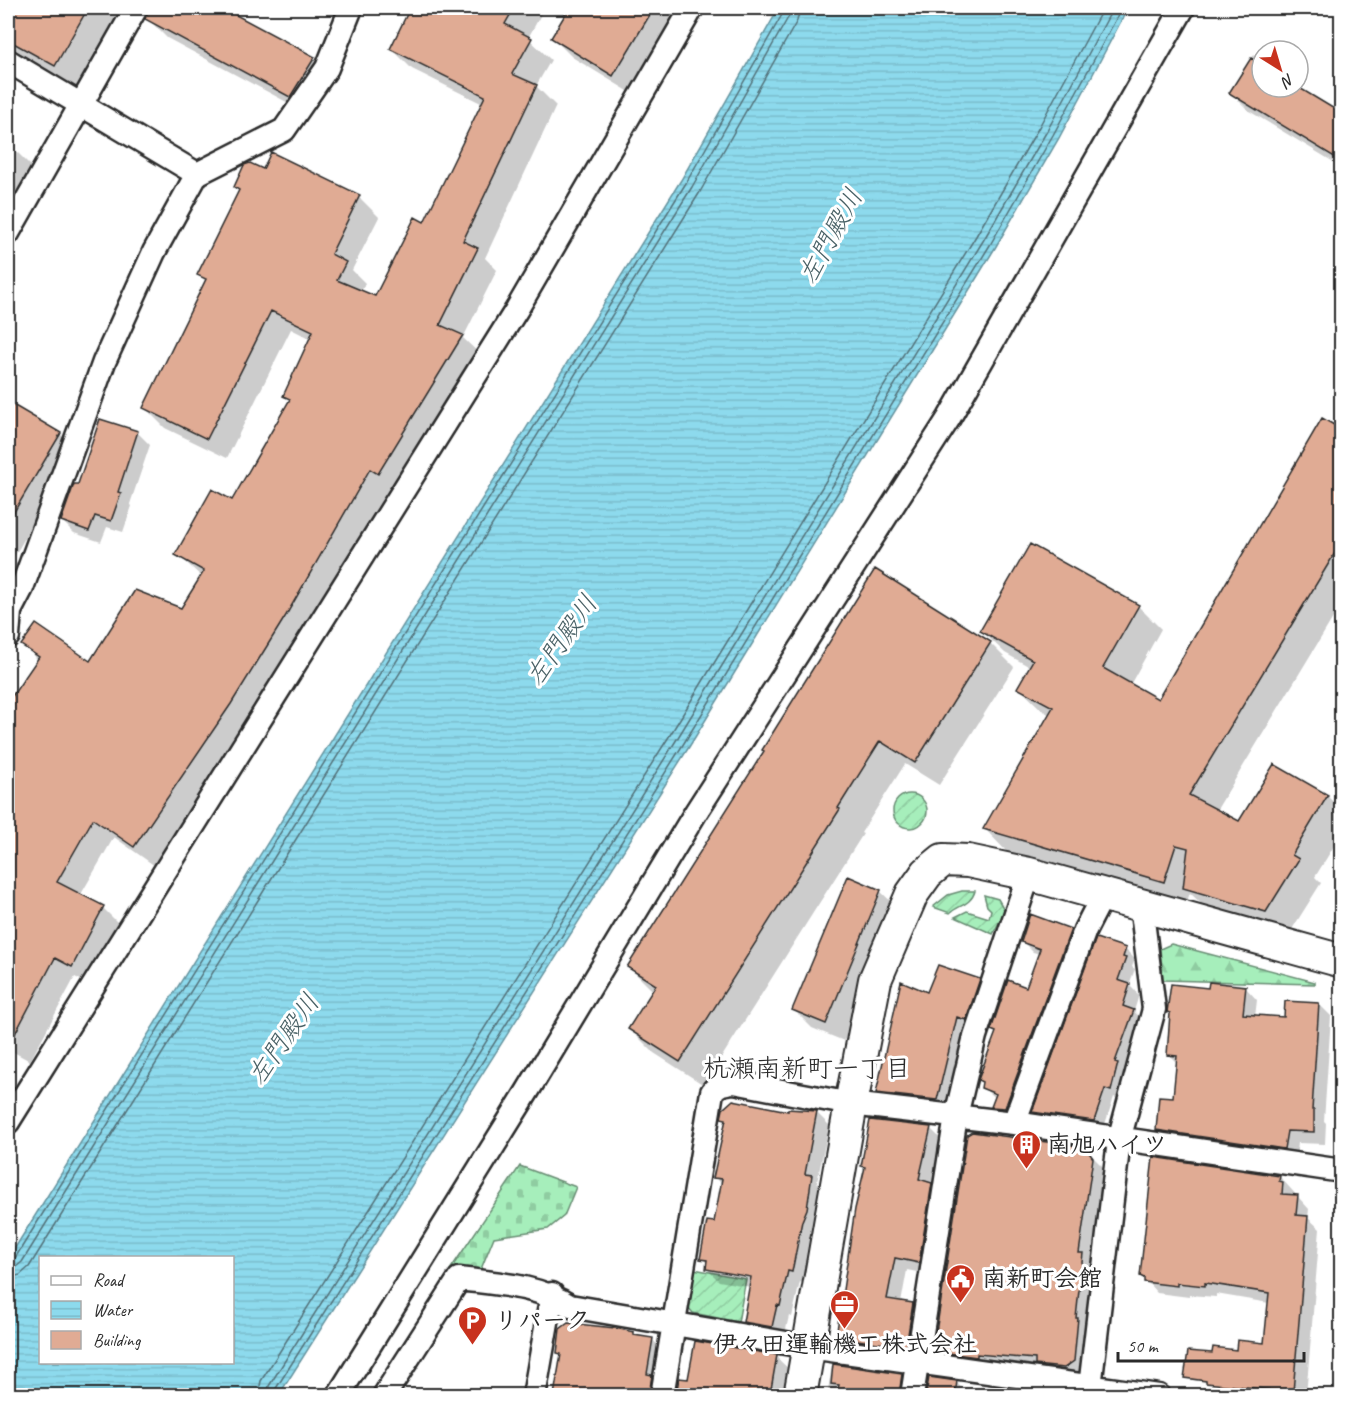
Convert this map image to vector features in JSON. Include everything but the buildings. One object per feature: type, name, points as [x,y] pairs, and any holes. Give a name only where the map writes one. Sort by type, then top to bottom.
[{"type":"street","points":[[8,232],[136,8]]},
{"type":"street","points":[[8,636],[9,610],[22,588],[104,362],[154,252],[197,174],[284,130],[327,68],[351,8]]},
{"type":"street","points":[[8,1122],[518,309],[692,8]]},
{"type":"street","points":[[338,1395],[534,1082],[696,812],[949,418],[1183,8]]},
{"type":"street","points":[[8,61],[197,174]]},
{"type":"street","points":[[800,1395],[875,980],[912,894],[927,873],[943,860],[968,861],[1104,893],[1341,961]]},
{"type":"street","points":[[912,1395],[956,1116],[975,1036],[1029,874]]},
{"type":"street","points":[[1014,1123],[1086,930],[1104,893]]},
{"type":"street","points":[[1089,1391],[1119,1140],[1154,1009],[1141,904]]},
{"type":"street","points":[[662,1395],[712,1092],[724,1083],[734,1082],[851,1104],[1014,1123],[1341,1171]]},
{"type":"street","points":[[384,1395],[459,1279],[502,1283],[552,1294],[570,1306],[674,1322],[809,1347],[1089,1391],[1158,1395]]},
{"type":"street","points":[[534,1395],[552,1294]]},
{"type":"green space","points":[[910,794],[922,799],[927,811],[922,823],[910,828],[898,823],[893,811],[898,799]]},
{"type":"green space","points":[[962,891],[975,891],[968,902],[950,913],[933,907],[948,895]]},
{"type":"green space","points":[[984,895],[998,899],[1005,911],[993,934],[955,917],[967,911],[989,918],[991,910],[987,906]]},
{"type":"green space","points":[[1171,944],[1315,982],[1315,984],[1163,980],[1160,949]]},
{"type":"green space","points":[[520,1166],[576,1187],[564,1216],[548,1229],[494,1237],[479,1274],[450,1270]]},
{"type":"green space","points":[[694,1269],[746,1279],[738,1322],[693,1313],[688,1307]]},
{"type":"water","name":"左門殿川","points":[[779,8],[1128,8],[1059,138],[995,248],[689,747],[279,1395],[8,1395],[8,1259],[681,180]]},
{"type":"place","name":"南旭ハイツ","points":[[1026,1170]]},
{"type":"place","name":"南新町会館","points":[[961,1304]]},
{"type":"place","name":"伊々田運輸機工株式会社","points":[[845,1330]]},
{"type":"place","name":"リパーク","points":[[473,1346]]},
{"type":"district","name":"杭瀬南新町一丁目","points":[[807,1068]]}]
